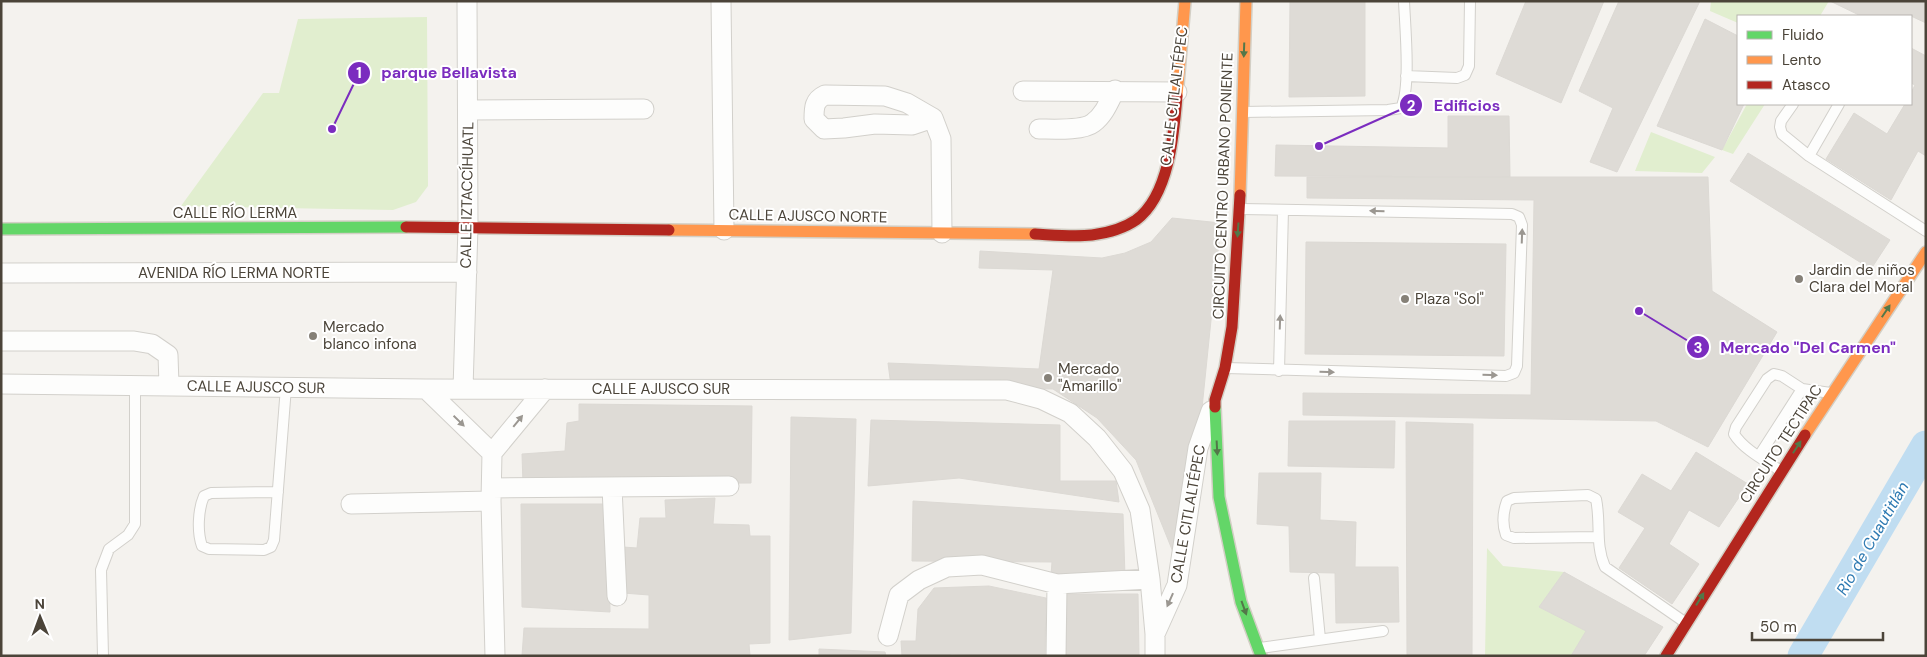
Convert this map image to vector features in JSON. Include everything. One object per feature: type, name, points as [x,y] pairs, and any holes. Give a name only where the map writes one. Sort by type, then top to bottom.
[{"type":"street","name":"CALLE IZTACCÍHUATL","points":[[463,389],[468,227],[466,1]]},
{"type":"street","points":[[721,1],[724,230]]},
{"type":"street","name":"CALLE CITLALTÉPEC","points":[[1142,215],[1157,193],[1167,166],[1177,92],[1185,1]]},
{"type":"street","name":"CIRCUITO CENTRO URBANO PONIENTE","points":[[1214,400],[1225,368],[1232,327],[1240,209],[1246,1]]},
{"type":"street","points":[[1039,129],[1071,129],[1092,125],[1105,111],[1115,90]]},
{"type":"street","points":[[1023,91],[1115,90],[1177,92]]},
{"type":"street","points":[[933,118],[912,125],[875,124],[824,129],[814,119],[814,104],[825,95],[885,96],[908,103],[933,118],[940,139],[942,233]]},
{"type":"street","points":[[468,110],[644,109]]},
{"type":"street","name":"CALLE AJUSCO NORTE","points":[[468,227],[1090,235],[1117,231],[1142,215]]},
{"type":"street","name":"CALLE RÍO LERMA","points":[[1,229],[468,227]]},
{"type":"street","name":"CIRCUITO TECTIPAC","points":[[1666,656],[1781,472],[1926,252]]},
{"type":"street","name":"AVENIDA RÍO LERMA NORTE","points":[[1,273],[467,272]]},
{"type":"street","points":[[1,340],[134,342],[152,344],[168,354],[170,385]]},
{"type":"street","name":"CALLE AJUSCO SUR","points":[[1,384],[426,390],[1006,390],[1041,399],[1070,413],[1097,438],[1123,471],[1140,510],[1150,579],[1155,634]]},
{"type":"street","points":[[495,656],[492,453],[545,389]]},
{"type":"street","points":[[426,390],[492,453]]},
{"type":"street","points":[[1214,400],[1219,497],[1242,602],[1260,652]]},
{"type":"street","name":"CALLE CITLALTÉPEC","points":[[1155,656],[1155,634],[1176,585],[1198,448],[1214,400]]},
{"type":"street","points":[[351,504],[612,487],[729,486]]},
{"type":"street","points":[[612,487],[617,596]]},
{"type":"street","points":[[888,636],[899,595],[919,580],[947,567],[982,565],[1058,584],[1150,579]]},
{"type":"street","points":[[1056,656],[1058,584]]},
{"type":"lane","points":[[1242,112],[1388,110],[1400,108],[1405,100],[1406,76],[1404,1]]},
{"type":"lane","points":[[1406,76],[1457,78],[1465,75],[1469,66],[1470,1]]},
{"type":"lane","points":[[1792,105],[1781,121],[1782,134],[1809,156],[1926,231]]},
{"type":"lane","points":[[1809,156],[1839,105]]},
{"type":"lane","points":[[1225,368],[1506,376],[1514,373],[1517,366],[1522,225],[1519,217],[1512,214],[1240,209]]},
{"type":"lane","points":[[1279,370],[1283,210]]},
{"type":"lane","points":[[1781,472],[1738,441],[1734,434],[1736,427],[1767,378],[1774,374],[1782,376],[1802,389],[1832,393]]},
{"type":"lane","points":[[103,656],[102,570],[109,549],[128,536],[135,524],[134,385]]},
{"type":"lane","points":[[278,492],[211,493],[204,496],[201,503],[199,538],[202,546],[209,549],[264,550],[271,548],[274,540],[278,492],[286,387]]},
{"type":"lane","points":[[1759,456],[1802,389]]},
{"type":"lane","points":[[1598,537],[1514,538],[1506,535],[1504,508],[1507,501],[1514,498],[1588,495],[1596,499],[1600,556],[1605,567],[1686,623]]},
{"type":"lane","points":[[1314,578],[1320,640]]},
{"type":"lane","points":[[1260,652],[1320,640],[1383,631]]},
{"type":"green space","points":[[1711,1],[1829,1],[1821,15],[1737,15],[1737,23],[1710,11]]},
{"type":"green space","points":[[427,17],[428,186],[416,202],[393,210],[181,206],[263,93],[279,93],[298,19]]},
{"type":"green space","points":[[1746,105],[1764,105],[1733,154],[1722,150]]},
{"type":"green space","points":[[1651,132],[1715,157],[1702,173],[1635,171]]},
{"type":"green space","points":[[1487,548],[1503,566],[1564,572],[1539,607],[1586,631],[1571,656],[1485,656]]},
{"type":"building","points":[[1290,1],[1365,1],[1365,96],[1289,97]]},
{"type":"building","points":[[1526,1],[1604,1],[1561,103],[1496,74]]},
{"type":"building","points":[[1619,1],[1700,1],[1617,172],[1590,162],[1613,108],[1579,91]]},
{"type":"building","points":[[1830,1],[1926,1],[1926,23],[1912,15],[1859,15]]},
{"type":"building","points":[[1705,19],[1737,35],[1737,105],[1744,105],[1722,150],[1657,126]]},
{"type":"building","points":[[1912,49],[1926,56],[1926,156],[1918,151],[1891,200],[1826,159],[1854,113],[1887,134],[1904,105],[1912,105],[1912,91],[1915,85],[1912,84]]},
{"type":"building","points":[[1448,116],[1509,116],[1510,177],[1275,176],[1276,145],[1448,148]]},
{"type":"building","points":[[1748,153],[1890,240],[1871,269],[1730,181]]},
{"type":"building","points":[[1307,177],[1708,177],[1712,291],[1777,332],[1708,447],[1656,421],[1303,415],[1303,393],[1531,395],[1534,200],[1307,198]]},
{"type":"building","name":"Mercado \"Amarillo\"","points":[[1172,218],[1221,223],[1202,408],[1173,552],[1136,460],[1097,418],[1053,389],[891,386],[888,363],[1039,369],[1053,270],[979,268],[980,251],[1102,258],[1125,253],[1151,242]]},
{"type":"building","name":"Plaza \"Sol\"","points":[[1306,242],[1506,244],[1504,356],[1305,354]]},
{"type":"building","points":[[579,404],[752,406],[751,483],[523,484],[522,454],[565,451],[567,423],[579,421]]},
{"type":"building","points":[[791,417],[856,419],[851,633],[789,640]]},
{"type":"building","points":[[871,420],[1060,425],[1060,481],[1116,481],[1119,502],[959,478],[868,486]]},
{"type":"building","points":[[1289,421],[1395,421],[1394,468],[1288,466]]},
{"type":"building","points":[[1406,422],[1473,424],[1472,656],[1407,656]]},
{"type":"building","points":[[1696,452],[1748,484],[1719,527],[1689,510],[1669,544],[1699,564],[1672,604],[1619,568],[1645,528],[1618,512],[1642,474],[1671,491]]},
{"type":"building","points":[[1259,473],[1321,473],[1320,520],[1356,522],[1355,567],[1398,567],[1399,622],[1336,623],[1335,573],[1290,572],[1289,526],[1257,524]]},
{"type":"building","points":[[715,498],[713,524],[749,525],[750,536],[770,536],[770,643],[749,644],[750,656],[522,656],[524,628],[649,629],[649,595],[623,593],[623,547],[637,548],[640,518],[666,518],[665,500]]},
{"type":"building","points":[[913,501],[1123,514],[1125,577],[1051,575],[1052,562],[912,561]]},
{"type":"building","points":[[521,504],[609,504],[610,612],[522,607]]},
{"type":"building","points":[[1564,572],[1663,627],[1644,656],[1571,656],[1586,631],[1539,607]]},
{"type":"building","points":[[989,586],[1046,598],[1045,656],[950,654],[950,656],[902,656],[901,641],[916,641],[918,609],[934,588]]},
{"type":"building","points":[[1067,594],[1138,594],[1139,656],[1066,656]]},
{"type":"building","points":[[819,649],[885,652],[886,656],[819,656]]},
{"type":"waterway","name":"Rio de Cuautitlán","points":[[1803,656],[1926,446]]},
{"type":"traffic: fast","points":[[1,229],[406,227]]},
{"type":"traffic: fast","points":[[1215,407],[1219,497],[1241,602],[1261,656]]},
{"type":"traffic: slow","points":[[1177,96],[1185,1]]},
{"type":"traffic: slow","points":[[1240,195],[1246,1]]},
{"type":"traffic: slow","points":[[669,230],[1035,234]]},
{"type":"traffic: slow","points":[[1805,435],[1926,252]]},
{"type":"traffic: jam","points":[[1035,234],[1092,235],[1120,228],[1136,220],[1156,196],[1163,180],[1171,146],[1177,96]]},
{"type":"traffic: jam","points":[[1215,407],[1215,400],[1225,368],[1232,327],[1240,195]]},
{"type":"traffic: jam","points":[[406,227],[669,230]]},
{"type":"traffic: jam","points":[[1666,656],[1805,435]]},
{"type":"place","name":"parque Bellavista","points":[[332,129]]},
{"type":"place","name":"Edificios","points":[[1319,146]]},
{"type":"place","name":"Jardin de niños Clara del Moral","points":[[1799,279]]},
{"type":"place","name":"Plaza \"Sol\"","points":[[1405,299]]},
{"type":"place","name":"Mercado \"Del Carmen\"","points":[[1639,311]]},
{"type":"place","name":"Mercado blanco infona","points":[[313,336]]},
{"type":"place","name":"Mercado \"Amarillo\"","points":[[1048,378]]}]
